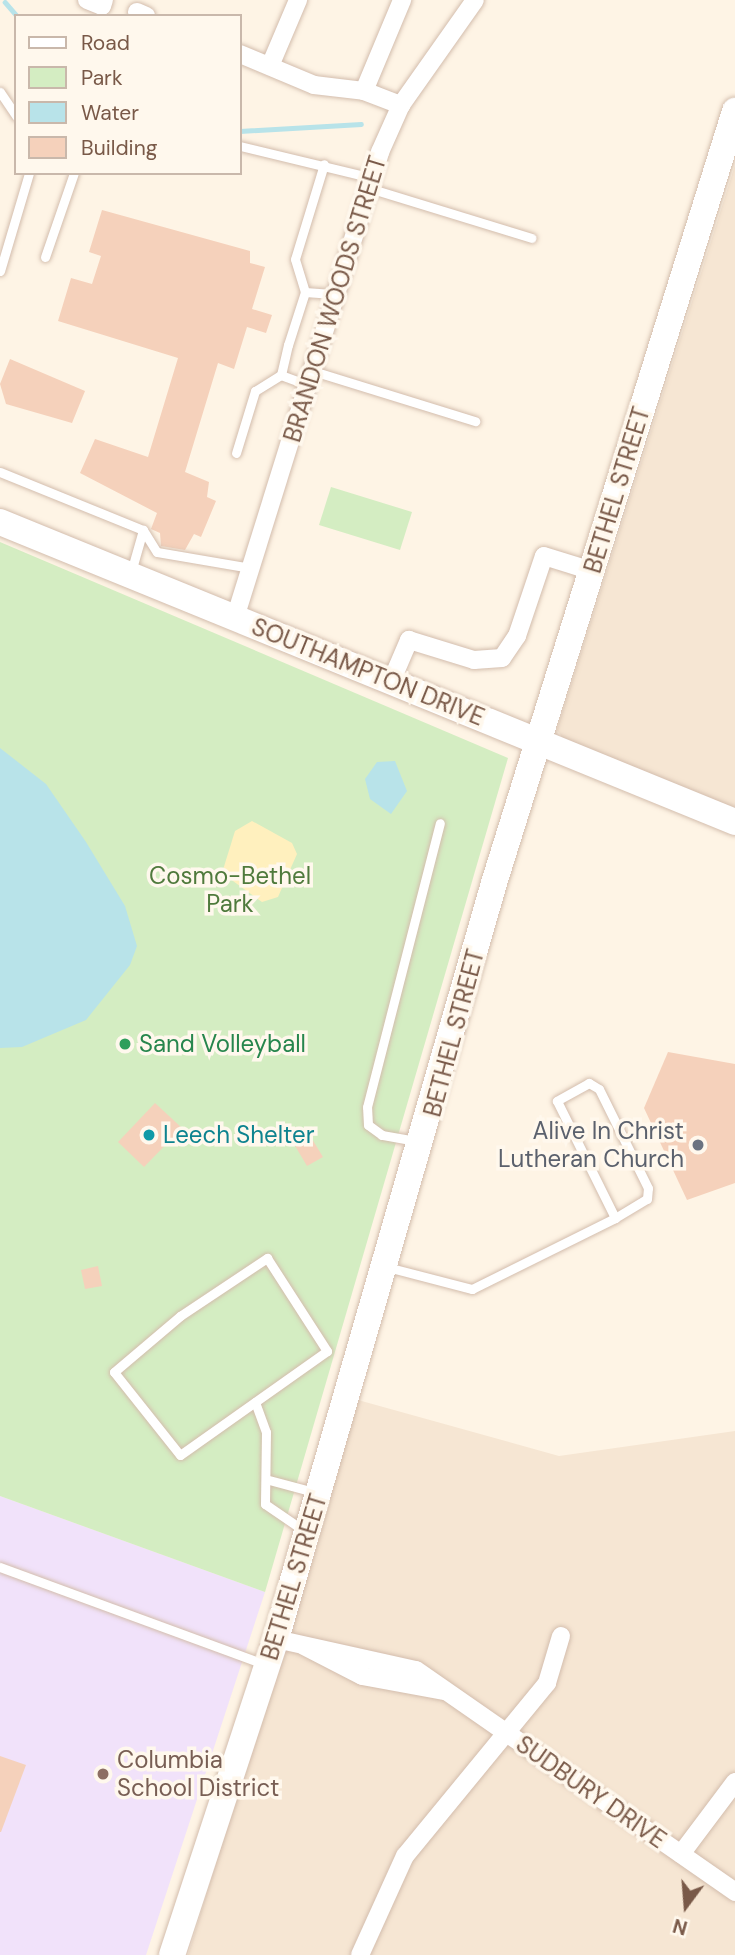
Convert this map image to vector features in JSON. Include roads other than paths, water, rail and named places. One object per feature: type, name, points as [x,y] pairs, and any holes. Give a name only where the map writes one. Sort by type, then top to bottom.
[{"type":"street","points":[[87,0],[102,6],[104,0]]},
{"type":"street","points":[[270,66],[298,0]]},
{"type":"street","points":[[364,91],[402,0]]},
{"type":"street","name":"BRANDON WOODS STREET","points":[[235,618],[371,183],[401,105],[475,0]]},
{"type":"street","points":[[242,55],[314,85],[364,91],[401,105]]},
{"type":"street","name":"BETHEL STREET","points":[[172,1955],[276,1639],[424,1142],[494,883],[540,743],[735,112]]},
{"type":"street","name":"SOUTHAMPTON DRIVE","points":[[0,522],[735,822]]},
{"type":"street","points":[[391,682],[409,640],[474,660],[502,658],[517,636],[544,556],[592,571]]},
{"type":"street","points":[[360,1955],[405,1856],[509,1734],[547,1683],[561,1636]]},
{"type":"street","name":"SUDBURY DRIVE","points":[[276,1639],[304,1647],[389,1660],[447,1692],[735,1892]]},
{"type":"street","points":[[681,1854],[735,1782]]},
{"type":"lane","points":[[0,92],[14,114]]},
{"type":"lane","points":[[242,146],[324,164],[371,183],[532,238]]},
{"type":"lane","points":[[281,375],[305,292],[295,260],[324,164]]},
{"type":"lane","points":[[0,271],[28,175]]},
{"type":"lane","points":[[44,257],[73,175]]},
{"type":"lane","points":[[305,292],[336,294]]},
{"type":"lane","points":[[236,453],[255,391],[281,375],[310,378],[475,422]]},
{"type":"lane","points":[[0,471],[144,530],[158,552],[251,568]]},
{"type":"lane","points":[[130,575],[144,530]]},
{"type":"lane","points":[[424,1142],[382,1135],[368,1125],[368,1107],[440,823]]},
{"type":"lane","points":[[386,1266],[472,1289],[615,1218],[647,1199],[648,1188],[599,1089],[589,1083],[557,1101],[615,1218]]},
{"type":"lane","points":[[267,1258],[327,1351],[255,1402],[180,1455],[114,1372],[180,1316],[267,1258]]},
{"type":"lane","points":[[255,1402],[266,1432],[269,1480],[265,1504],[307,1534]]},
{"type":"lane","points":[[269,1480],[319,1493]]},
{"type":"lane","points":[[0,1567],[267,1665]]},
{"type":"water","points":[[0,748],[46,784],[125,906],[137,946],[130,965],[86,1020],[22,1047],[0,1048]]},
{"type":"water","points":[[395,761],[407,791],[391,814],[370,799],[365,779],[377,762]]},
{"type":"waterway","points":[[5,2],[15,14]]},
{"type":"waterway","points":[[242,131],[361,124]]},
{"type":"place","name":"Sand Volleyball","points":[[125,1044]]},
{"type":"place","name":"Leech Shelter","points":[[149,1135]]},
{"type":"place","name":"Alive In Christ Lutheran Church","points":[[698,1145]]},
{"type":"place","name":"Columbia School District","points":[[103,1774]]},
{"type":"park label","name":"Cosmo-Bethel Park","points":[[230,890]]}]
